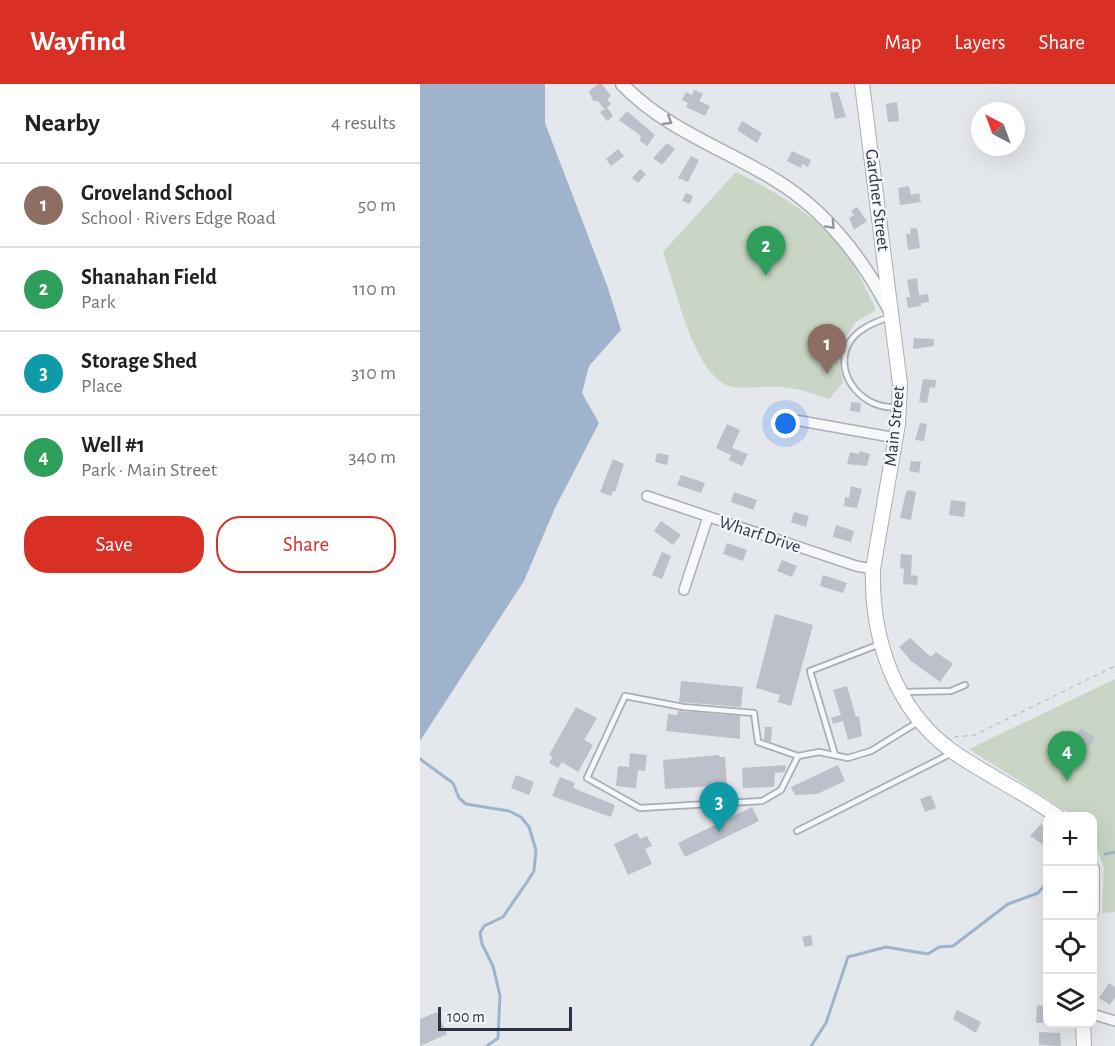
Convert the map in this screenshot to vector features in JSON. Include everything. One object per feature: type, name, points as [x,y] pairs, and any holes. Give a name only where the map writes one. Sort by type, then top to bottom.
[{"type":"main road","name":"Gardner Street","points":[[862,84],[893,316]]},
{"type":"main road","name":"Main Street","points":[[893,316],[900,406],[873,568],[872,593],[880,644],[902,693],[921,721],[949,748],[1051,812]]},
{"type":"main road","points":[[1083,1028],[1084,1046]]},
{"type":"street","name":"Main Street","points":[[622,84],[665,120],[773,178],[814,208],[866,267],[893,316]]},
{"type":"street","points":[[784,418],[896,438]]},
{"type":"street","name":"Wharf Drive","points":[[648,496],[856,566],[873,568]]},
{"type":"street","points":[[684,590],[708,517]]},
{"type":"street","points":[[1097,1016],[1115,1021]]},
{"type":"lane","points":[[893,316],[878,320],[857,334],[848,345],[846,369],[855,390],[865,400],[877,406],[900,406]]},
{"type":"lane","points":[[835,755],[810,671],[880,644]]},
{"type":"lane","points":[[902,693],[951,691],[965,685]]},
{"type":"lane","points":[[798,756],[781,790],[762,801],[640,808],[587,778],[625,696],[683,707],[754,713],[758,742],[798,756],[819,752],[848,758],[871,751],[921,721]]},
{"type":"lane","points":[[797,831],[949,748]]},
{"type":"path","points":[[949,748],[955,736],[975,735],[1115,666]]},
{"type":"green space","points":[[736,172],[787,200],[832,237],[855,268],[876,310],[856,322],[837,350],[843,382],[829,399],[794,389],[733,387],[719,381],[707,367],[688,329],[663,252]]},
{"type":"green space","points":[[1115,679],[1115,912],[1102,913],[1104,867],[1097,849],[1097,812],[1068,812],[969,749]]},
{"type":"water","points":[[420,84],[545,84],[545,123],[608,288],[621,330],[589,366],[582,393],[599,423],[555,508],[524,581],[420,741]]},
{"type":"building","points":[[598,84],[602,84],[611,96],[607,99],[611,104],[607,107],[613,116],[607,121],[600,112],[607,108],[604,109],[598,101],[593,101],[589,91]]},
{"type":"building","points":[[694,90],[703,94],[699,101],[710,106],[705,116],[686,107],[688,103],[682,100],[686,92],[692,95]]},
{"type":"building","points":[[838,92],[846,117],[835,119],[830,93]]},
{"type":"building","points":[[897,102],[899,121],[888,122],[886,104]]},
{"type":"building","points":[[627,111],[655,135],[647,146],[640,141],[641,136],[619,120]]},
{"type":"building","points":[[742,121],[762,133],[757,143],[737,130]]},
{"type":"building","points":[[667,143],[675,149],[662,165],[653,158]]},
{"type":"building","points":[[618,149],[624,156],[611,166],[606,159]]},
{"type":"building","points":[[792,151],[811,160],[808,167],[802,164],[801,168],[787,161]]},
{"type":"building","points":[[691,156],[699,160],[688,182],[678,178]]},
{"type":"building","points":[[640,169],[646,174],[638,183],[632,178]]},
{"type":"building","points":[[909,186],[911,195],[919,193],[921,202],[900,205],[898,188]]},
{"type":"building","points":[[686,193],[693,196],[690,204],[682,201]]},
{"type":"building","points":[[857,207],[867,221],[854,230],[849,218],[854,215],[851,211]]},
{"type":"building","points":[[917,228],[920,248],[908,250],[906,234],[911,234],[910,229]]},
{"type":"building","points":[[917,278],[919,295],[928,294],[929,302],[908,308],[906,297],[910,297],[907,280]]},
{"type":"building","points":[[914,338],[934,339],[934,346],[913,349]]},
{"type":"building","points":[[923,379],[936,380],[935,388],[930,387],[927,403],[919,402]]},
{"type":"building","points":[[851,402],[861,403],[860,412],[850,411]]},
{"type":"building","points":[[920,423],[927,424],[924,441],[915,440]]},
{"type":"building","points":[[727,424],[740,430],[732,448],[748,454],[742,466],[729,460],[731,455],[716,448]]},
{"type":"building","points":[[860,451],[870,454],[867,466],[847,464],[850,452],[859,454]]},
{"type":"building","points":[[657,453],[669,455],[667,465],[655,462]]},
{"type":"building","points":[[613,459],[624,464],[615,492],[613,491],[611,496],[600,492]]},
{"type":"building","points":[[911,461],[921,462],[919,473],[909,471]]},
{"type":"building","points":[[681,475],[705,483],[701,493],[677,485]]},
{"type":"building","points":[[851,486],[862,489],[857,508],[844,506],[845,497],[849,498]]},
{"type":"building","points":[[909,490],[916,492],[911,520],[900,518],[906,492]]},
{"type":"building","points":[[734,492],[757,500],[753,510],[731,502]]},
{"type":"building","points":[[951,500],[966,502],[964,517],[949,515]]},
{"type":"building","points":[[794,512],[809,516],[806,527],[791,522]]},
{"type":"building","points":[[661,521],[681,535],[673,545],[654,531]]},
{"type":"building","points":[[836,525],[854,531],[851,542],[833,537]]},
{"type":"building","points":[[727,543],[747,550],[743,561],[723,554]]},
{"type":"building","points":[[662,552],[671,556],[662,579],[652,575]]},
{"type":"building","points":[[901,554],[912,555],[911,575],[918,576],[917,585],[903,584],[904,569],[900,568]]},
{"type":"building","points":[[782,560],[797,566],[792,577],[777,571]]},
{"type":"building","points":[[823,575],[847,583],[843,593],[820,586]]},
{"type":"building","points":[[775,614],[813,625],[791,706],[778,702],[780,695],[756,688]]},
{"type":"building","points":[[910,638],[931,657],[936,652],[953,664],[940,682],[911,661],[899,647]]},
{"type":"building","points":[[681,681],[743,687],[741,707],[679,702]]},
{"type":"building","points":[[847,686],[856,717],[859,716],[862,736],[848,740],[843,721],[833,724],[831,718],[841,715],[833,690]]},
{"type":"building","points":[[576,707],[597,718],[584,740],[593,745],[578,772],[562,762],[558,768],[549,763],[553,757],[549,755]]},
{"type":"building","points":[[678,711],[740,716],[740,739],[666,731],[668,714],[677,715]]},
{"type":"building","points":[[765,727],[772,727],[771,742],[764,740]]},
{"type":"building","points":[[1081,728],[1095,738],[1088,749],[1073,739]]},
{"type":"building","points":[[630,753],[647,755],[645,771],[638,770],[636,788],[616,786],[618,766],[629,767]]},
{"type":"building","points":[[719,755],[719,757],[725,757],[727,785],[665,789],[663,760]]},
{"type":"building","points":[[786,765],[785,772],[775,773],[774,787],[743,788],[742,768]]},
{"type":"building","points":[[838,765],[845,781],[817,794],[795,795],[791,787]]},
{"type":"building","points":[[516,775],[534,782],[529,795],[511,788]]},
{"type":"building","points":[[560,777],[575,783],[573,788],[615,805],[611,817],[552,796]]},
{"type":"building","points":[[931,795],[936,808],[925,812],[920,799]]},
{"type":"building","points":[[752,807],[759,821],[685,857],[678,843]]},
{"type":"building","points":[[1041,824],[1043,825],[1043,844],[1030,836]]},
{"type":"building","points":[[637,833],[640,839],[647,836],[652,846],[645,849],[652,864],[628,875],[614,844]]},
{"type":"building","points":[[811,935],[813,945],[805,947],[802,937]]},
{"type":"building","points":[[1109,983],[1115,987],[1115,997],[1110,1005],[1099,998]]},
{"type":"building","points":[[1037,1005],[1043,1006],[1043,1023],[1036,1023]]},
{"type":"building","points":[[957,1010],[981,1022],[976,1033],[953,1019]]},
{"type":"building","points":[[437,1012],[447,1034],[420,1046],[420,1019]]},
{"type":"building","points":[[1039,1032],[1060,1033],[1061,1046],[1039,1045]]},
{"type":"waterway","points":[[420,759],[453,783],[459,798],[466,804],[509,811],[521,817],[529,827],[536,850],[534,871],[527,882],[503,917],[484,926],[480,933],[482,944],[493,966],[500,996],[498,1038],[487,1046]]},
{"type":"waterway","points":[[1105,854],[1115,852]]},
{"type":"waterway","points":[[811,1046],[826,1023],[848,957],[886,947],[928,954],[939,947],[953,946],[1008,904],[1038,893],[1043,887]]},
{"type":"place","name":"Shanahan Field","points":[[766,276]]},
{"type":"place","name":"Groveland School","points":[[827,374]]},
{"type":"place","name":"Well #1","points":[[1067,781]]},
{"type":"place","name":"Storage Shed","points":[[719,832]]}]
